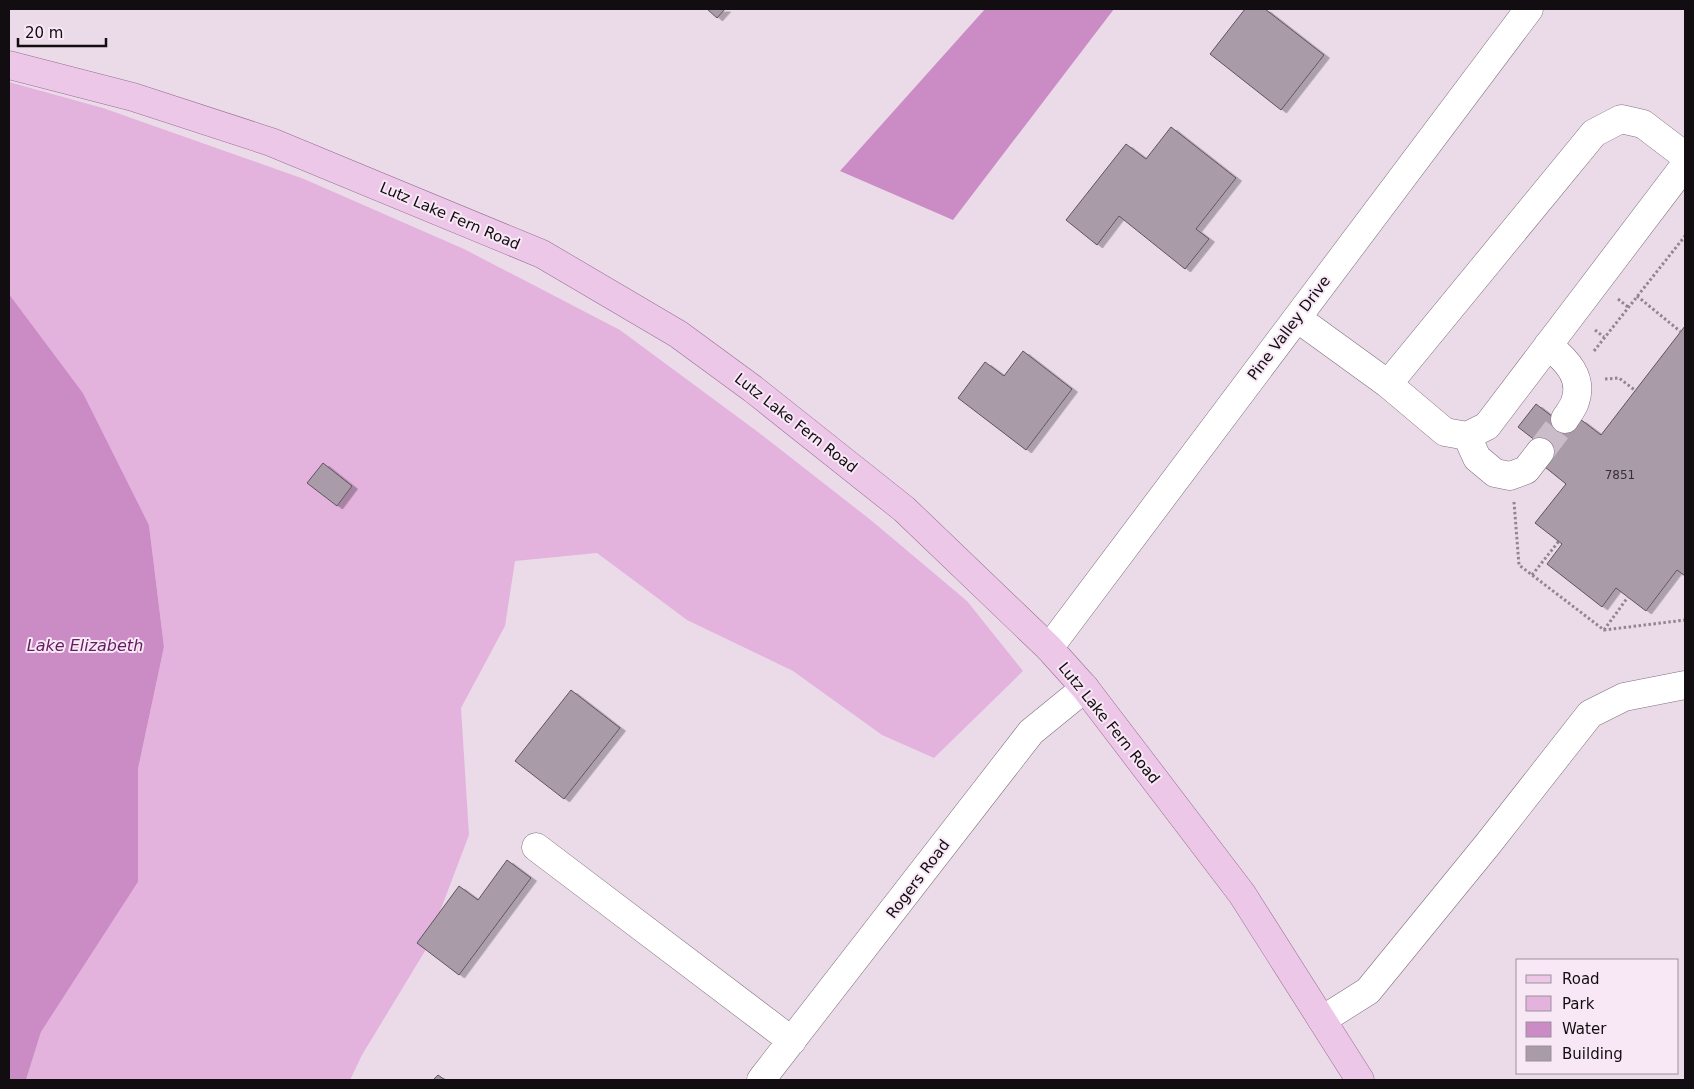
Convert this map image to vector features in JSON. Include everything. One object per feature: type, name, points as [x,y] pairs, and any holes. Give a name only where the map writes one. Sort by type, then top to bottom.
[{"type":"main road","name":"Lutz Lake Fern Road","points":[[9,65],[133,97],[270,142],[542,254],[678,334],[753,389],[904,509],[1049,648],[1086,688],[1242,894],[1360,1080]]},
{"type":"street","name":"Pine Valley Drive","points":[[1049,648],[1530,9]]},
{"type":"street","points":[[1388,384],[1594,133],[1621,119],[1643,124],[1685,156]]},
{"type":"street","points":[[1297,318],[1388,384],[1445,432],[1467,436],[1487,426],[1685,164]]},
{"type":"street","points":[[1548,345],[1570,366],[1578,384],[1575,403],[1565,419]]},
{"type":"street","points":[[1467,436],[1478,458],[1495,473],[1510,476],[1526,470],[1540,452]]},
{"type":"street","points":[[1322,1020],[1368,991],[1488,844],[1590,714],[1624,697],[1685,685]]},
{"type":"street","name":"Rogers Road","points":[[761,1080],[1030,732],[1086,688]]},
{"type":"street","points":[[536,847],[792,1041]]},
{"type":"path","points":[[1592,352],[1685,236]]},
{"type":"path","points":[[1637,296],[1681,332]]},
{"type":"path","points":[[1602,379],[1619,378],[1636,391]]},
{"type":"path","points":[[1514,501],[1519,565],[1604,630],[1685,620]]},
{"type":"path","points":[[1532,575],[1559,541]]},
{"type":"path","points":[[1604,630],[1628,597]]},
{"type":"green space","points":[[9,82],[103,108],[304,179],[464,249],[620,330],[758,432],[872,521],[967,601],[1023,671],[934,758],[882,735],[793,671],[687,620],[597,553],[515,561],[505,626],[461,708],[469,835],[425,951],[362,1055],[350,1080],[26,1080],[41,1032],[138,882],[138,769],[164,647],[149,525],[83,393],[9,294]]},
{"type":"water","points":[[985,9],[1114,9],[953,220],[840,171]]},
{"type":"water","name":"Lake Elizabeth","points":[[9,294],[83,393],[149,525],[164,647],[138,769],[138,882],[41,1032],[26,1080],[9,1080]]},
{"type":"building","points":[[707,9],[725,9],[717,18]]},
{"type":"building","points":[[1245,9],[1265,9],[1324,55],[1281,110],[1210,54]]},
{"type":"building","points":[[1171,127],[1236,178],[1196,229],[1209,239],[1185,269],[1119,216],[1097,245],[1066,220],[1126,144],[1146,159]]},
{"type":"building","points":[[1685,326],[1685,576],[1677,570],[1646,611],[1616,588],[1602,607],[1547,564],[1562,544],[1535,523],[1566,484],[1545,467],[1554,455],[1518,427],[1536,404],[1571,431],[1580,419],[1601,435]]},
{"type":"building","points":[[1023,351],[1072,389],[1026,450],[958,398],[985,362],[1004,376]]},
{"type":"building","points":[[323,463],[352,486],[337,506],[307,483]]},
{"type":"building","points":[[571,690],[620,728],[564,799],[515,761]]},
{"type":"building","points":[[507,860],[531,878],[459,975],[417,943],[459,886],[478,900]]},
{"type":"building","points":[[438,1075],[445,1080],[433,1080]]},
{"type":"tunnel","points":[[1540,452],[1565,419]]}]
